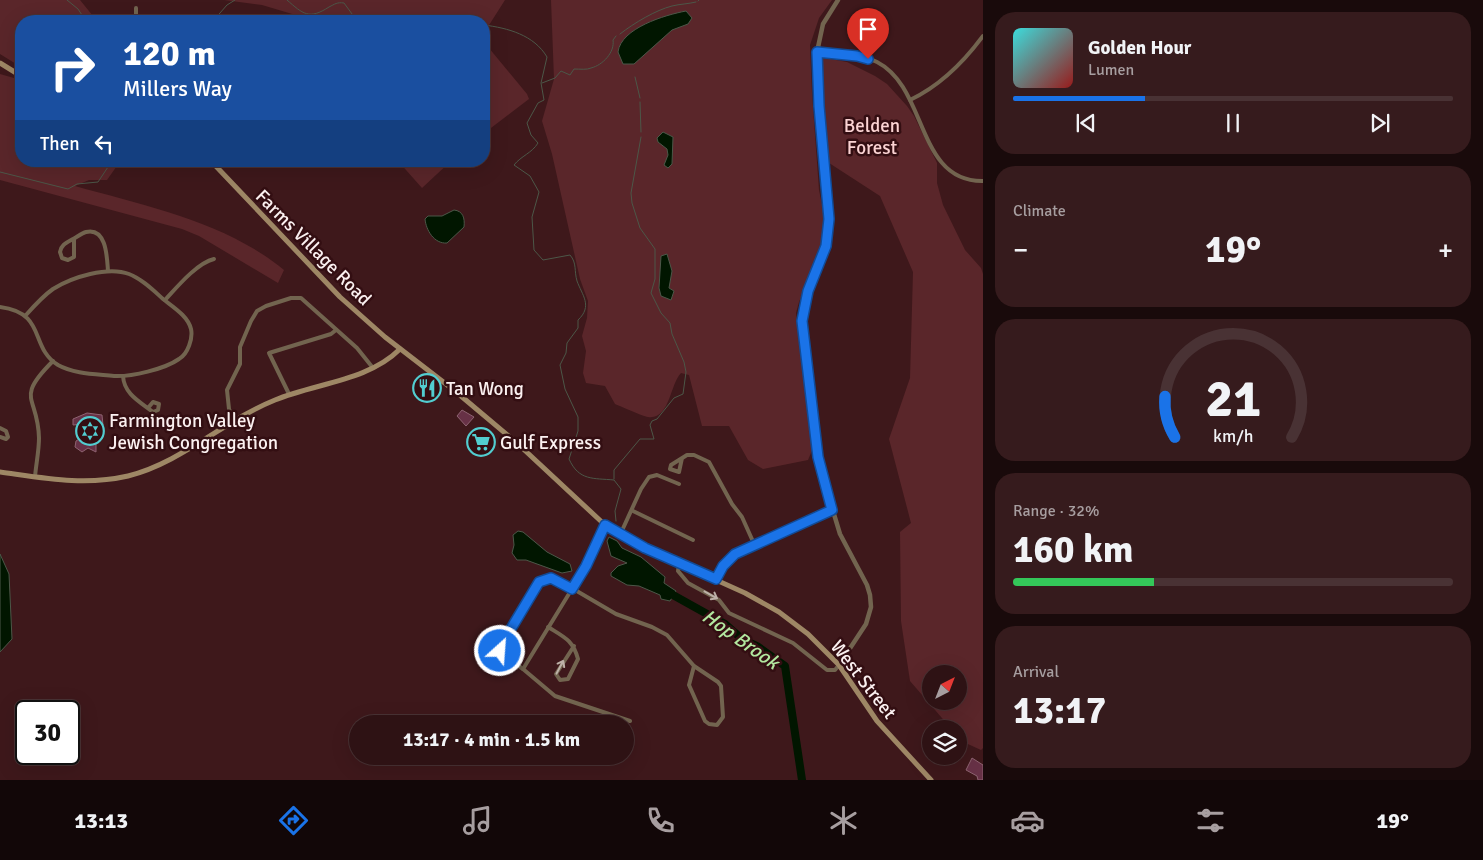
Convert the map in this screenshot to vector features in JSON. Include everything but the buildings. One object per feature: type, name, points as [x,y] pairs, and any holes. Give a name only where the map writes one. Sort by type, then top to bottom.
[{"type":"main road","points":[[0,63],[15,72]]},
{"type":"main road","name":"Farms Village Road","points":[[217,167],[340,297],[400,349]]},
{"type":"main road","points":[[0,472],[70,482],[97,481],[129,475],[150,468],[182,452],[234,420],[289,394],[372,368],[394,356],[400,349]]},
{"type":"main road","name":"West Street","points":[[400,349],[518,444],[605,525],[620,535],[679,564],[745,593],[788,618],[808,634],[839,665],[877,721],[931,780]]},
{"type":"street","points":[[679,564],[678,571],[688,583],[711,594],[729,613],[793,643],[827,670],[835,670],[839,665],[866,624],[871,607],[867,585],[846,548],[832,510],[818,457],[802,321],[808,291],[826,246],[828,226],[817,52],[823,24],[838,0]]},
{"type":"street","points":[[136,8],[136,15]]},
{"type":"street","points":[[910,100],[931,90],[953,70],[983,36]]},
{"type":"street","points":[[817,52],[857,56],[878,63],[901,84],[910,100],[921,128],[942,165],[956,175],[971,181],[983,181]]},
{"type":"street","points":[[74,238],[75,254],[71,259],[65,260],[60,256],[60,248],[74,238],[88,232],[98,234],[106,248],[108,271]]},
{"type":"street","points":[[165,300],[179,284],[206,261],[214,259]]},
{"type":"street","points":[[0,307],[14,309],[26,315],[53,361],[64,368],[81,373],[123,376],[146,372],[180,359],[185,354],[191,336],[187,320],[165,300],[130,274],[108,271],[59,286],[26,315]]},
{"type":"street","points":[[234,420],[229,408],[227,390],[240,364],[240,347],[245,334],[257,311],[266,306],[298,297],[312,306],[357,348],[372,368]]},
{"type":"street","points":[[289,394],[269,353],[331,334],[336,330]]},
{"type":"street","points":[[35,477],[39,437],[30,392],[34,381],[53,361]]},
{"type":"street","points":[[123,376],[128,393],[148,408]]},
{"type":"street","points":[[0,428],[6,431],[8,436],[6,439],[0,437]]},
{"type":"street","points":[[682,458],[694,455],[709,462],[732,504],[742,517],[755,546]]},
{"type":"street","points":[[620,535],[633,511],[641,489],[649,477],[657,475],[679,484]]},
{"type":"street","points":[[716,579],[729,558],[832,510]]},
{"type":"street","points":[[633,511],[693,540]]},
{"type":"street","points":[[523,669],[586,566],[605,525]]},
{"type":"street","points":[[612,715],[555,696],[523,669],[504,658],[500,651],[521,612],[543,579],[551,578],[609,610],[667,635],[694,666],[712,676],[721,686],[723,717],[717,725],[709,724],[705,720],[689,685],[694,666]]},
{"type":"street","points":[[548,627],[574,646],[577,664],[566,680],[560,680],[556,674],[574,646]]},
{"type":"green space","points":[[0,0],[80,0],[92,15],[15,15],[15,63],[0,54]]},
{"type":"green space","points":[[224,0],[505,0],[490,24],[490,15],[296,15],[262,5]]},
{"type":"green space","points":[[551,0],[832,0],[819,18],[810,45],[819,190],[825,219],[818,257],[796,313],[813,448],[808,460],[763,469],[748,460],[729,426],[702,426],[689,375],[681,373],[661,413],[648,417],[615,404],[605,386],[586,383],[583,373],[586,351],[582,336],[587,318],[588,301],[580,279],[552,154],[542,121],[554,79]]},
{"type":"green space","points":[[490,49],[527,94],[529,99],[490,129]]},
{"type":"green space","name":"Belden Forest","points":[[820,57],[847,62],[875,76],[887,84],[907,106],[914,116],[937,163],[937,183],[943,205],[965,250],[981,268],[983,274],[983,748],[981,750],[967,744],[967,720],[944,720],[935,710],[968,710],[968,665],[922,665],[922,695],[910,681],[901,621],[900,532],[911,523],[889,439],[910,378],[913,272],[880,196],[826,161]]},
{"type":"green space","points":[[0,74],[15,78],[15,167],[116,167],[107,180],[89,180],[75,186],[157,209],[211,228],[237,239],[261,253],[284,270],[278,283],[199,236],[182,229],[0,180]]},
{"type":"green space","points":[[403,167],[445,167],[422,188]]},
{"type":"shaded area","points":[[686,11],[692,18],[688,24],[672,30],[634,64],[623,64],[618,52],[627,36],[656,19]]},
{"type":"shaded area","points":[[663,132],[673,137],[672,164],[668,168],[664,165],[668,155],[667,149],[658,142],[657,138]]},
{"type":"shaded area","points":[[454,210],[463,216],[464,227],[447,243],[442,243],[429,232],[425,219],[428,216],[442,216]]},
{"type":"shaded area","points":[[667,254],[672,271],[669,288],[674,291],[671,300],[661,296],[659,288],[661,256]]},
{"type":"shaded area","points":[[518,531],[523,532],[547,552],[570,564],[572,571],[562,573],[526,560],[517,560],[512,553],[514,545],[513,535]]},
{"type":"shaded area","points":[[609,537],[617,541],[622,548],[641,557],[665,577],[664,583],[676,591],[670,601],[661,599],[660,595],[639,586],[627,585],[611,576],[611,573],[618,566],[627,563],[611,556],[607,541]]},
{"type":"shaded area","points":[[0,554],[9,574],[12,639],[0,652]]},
{"type":"waterway","name":"Hop Brook","points":[[67,0],[82,15]]},
{"type":"waterway","name":"Hop Brook","points":[[218,15],[227,5],[235,0]]},
{"type":"waterway","name":"Hop Brook","points":[[287,0],[306,14],[316,13],[335,4],[344,3],[353,15]]},
{"type":"waterway","points":[[620,34],[638,21],[659,11],[672,6],[696,2]]},
{"type":"waterway","name":"Hop Brook","points":[[490,26],[502,28],[528,38],[542,49],[547,57],[541,83],[544,100],[538,103],[527,123],[531,135],[538,143],[514,165],[530,176],[539,192],[532,217],[534,250],[543,260],[570,255],[574,261],[577,281],[586,305],[578,320],[578,328],[567,343],[566,353],[560,365],[565,389],[578,417],[578,431],[569,459],[582,475],[614,480],[621,489],[615,511],[616,521]]},
{"type":"waterway","points":[[542,83],[555,78],[561,71],[570,75],[574,69],[588,69],[600,64],[610,53],[616,36]]},
{"type":"waterway","points":[[635,77],[640,98]]},
{"type":"waterway","points":[[640,102],[641,132]]},
{"type":"waterway","points":[[614,479],[614,470],[640,439],[654,439],[650,425],[674,398],[683,394],[686,372],[684,362],[672,334],[670,323],[661,313],[651,293],[655,279],[655,249],[640,228],[632,203],[631,193],[641,137]]},
{"type":"waterway","points":[[0,172],[68,189],[77,184],[98,182],[108,167]]},
{"type":"waterway","name":"Hop Brook","points":[[664,590],[725,624],[742,639],[757,646],[785,666],[802,780]]},
{"type":"place","name":"Tan Wong","points":[[427,388]]},
{"type":"place","name":"Farmington Valley Jewish Congregation","points":[[90,431]]},
{"type":"place","name":"Gulf Express","points":[[481,442]]},
{"type":"route","points":[[500,651],[503,642],[539,582],[543,579],[551,578],[572,589],[586,566],[605,525],[645,548],[716,579],[729,558],[735,554],[832,510],[818,457],[802,321],[808,291],[826,246],[829,219],[819,106],[817,52],[868,59]]}]
